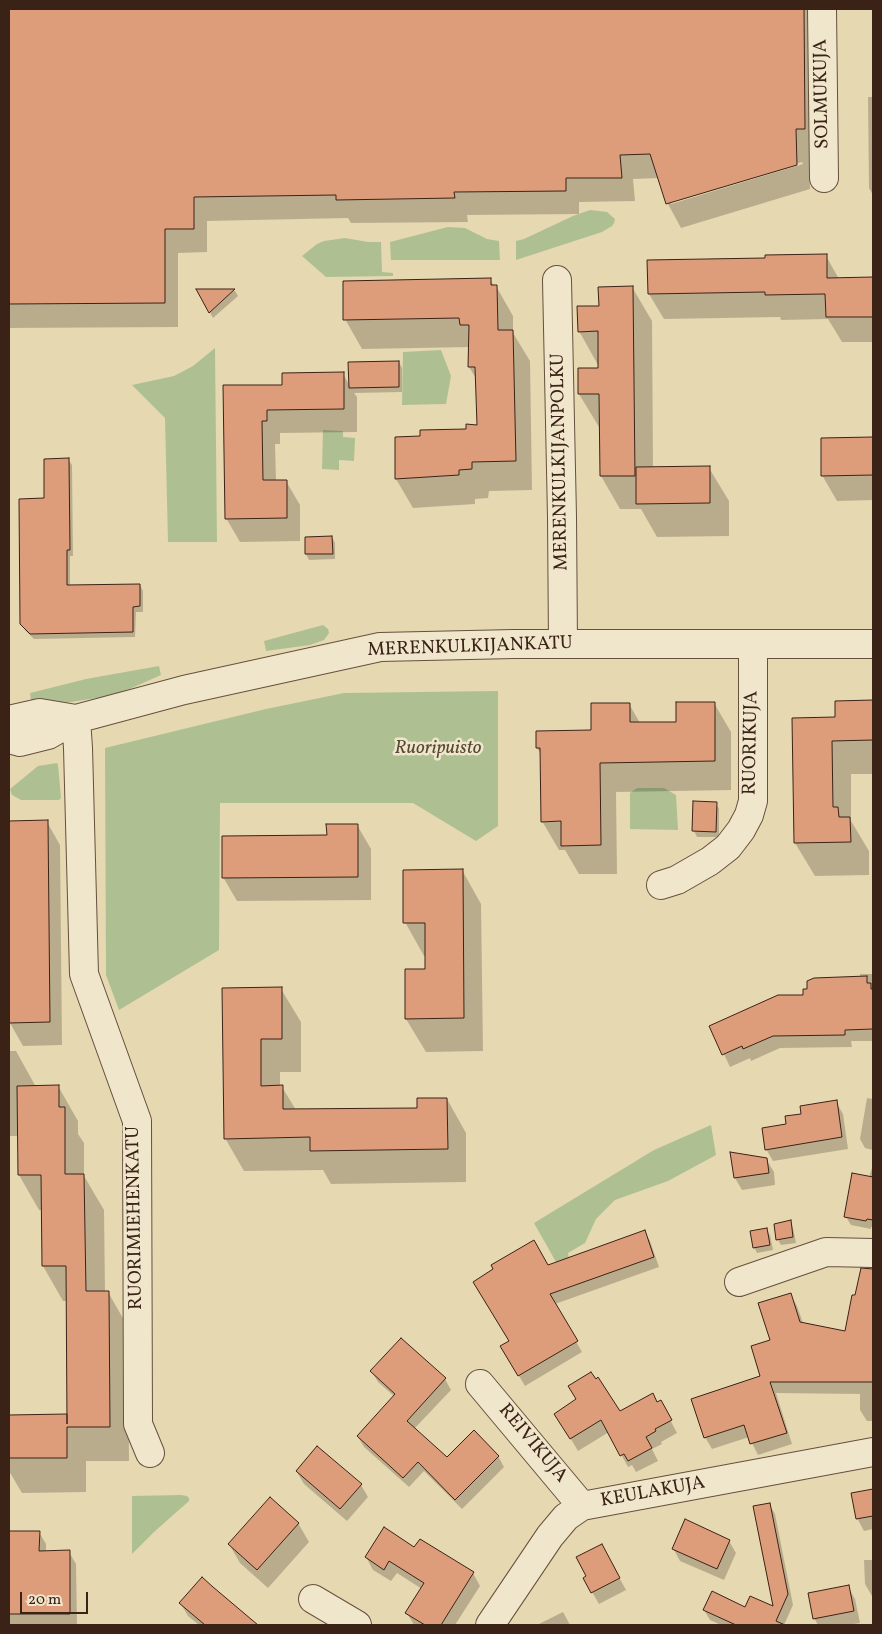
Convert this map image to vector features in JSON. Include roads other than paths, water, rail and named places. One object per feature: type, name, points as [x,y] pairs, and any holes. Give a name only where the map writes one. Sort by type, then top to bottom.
[{"type":"street","name":"SOLMUKUJA","points":[[822,9],[824,178]]},
{"type":"street","name":"MERENKULKIJANPOLKU","points":[[557,280],[563,644]]},
{"type":"street","name":"MERENKULKIJANKATU","points":[[76,719],[184,690],[380,647],[563,644],[873,644]]},
{"type":"street","name":"RUORIKUJA","points":[[660,885],[676,880],[710,861],[728,847],[749,816],[753,801],[753,644]]},
{"type":"street","points":[[9,720],[40,713],[76,719]]},
{"type":"street","points":[[9,739],[20,742],[48,735],[76,719]]},
{"type":"street","name":"RUORIMIEHENKATU","points":[[76,719],[84,974],[137,1121],[138,1424],[150,1453]]},
{"type":"street","points":[[739,1282],[826,1252],[873,1253]]},
{"type":"street","name":"REIVIKUJA","points":[[480,1384],[582,1506]]},
{"type":"street","name":"KEULAKUJA","points":[[490,1625],[550,1536],[566,1517],[582,1506],[873,1452]]},
{"type":"street","points":[[313,1599],[357,1625]]},
{"type":"park label","name":"Ruoripuisto","points":[[438,750]]}]
